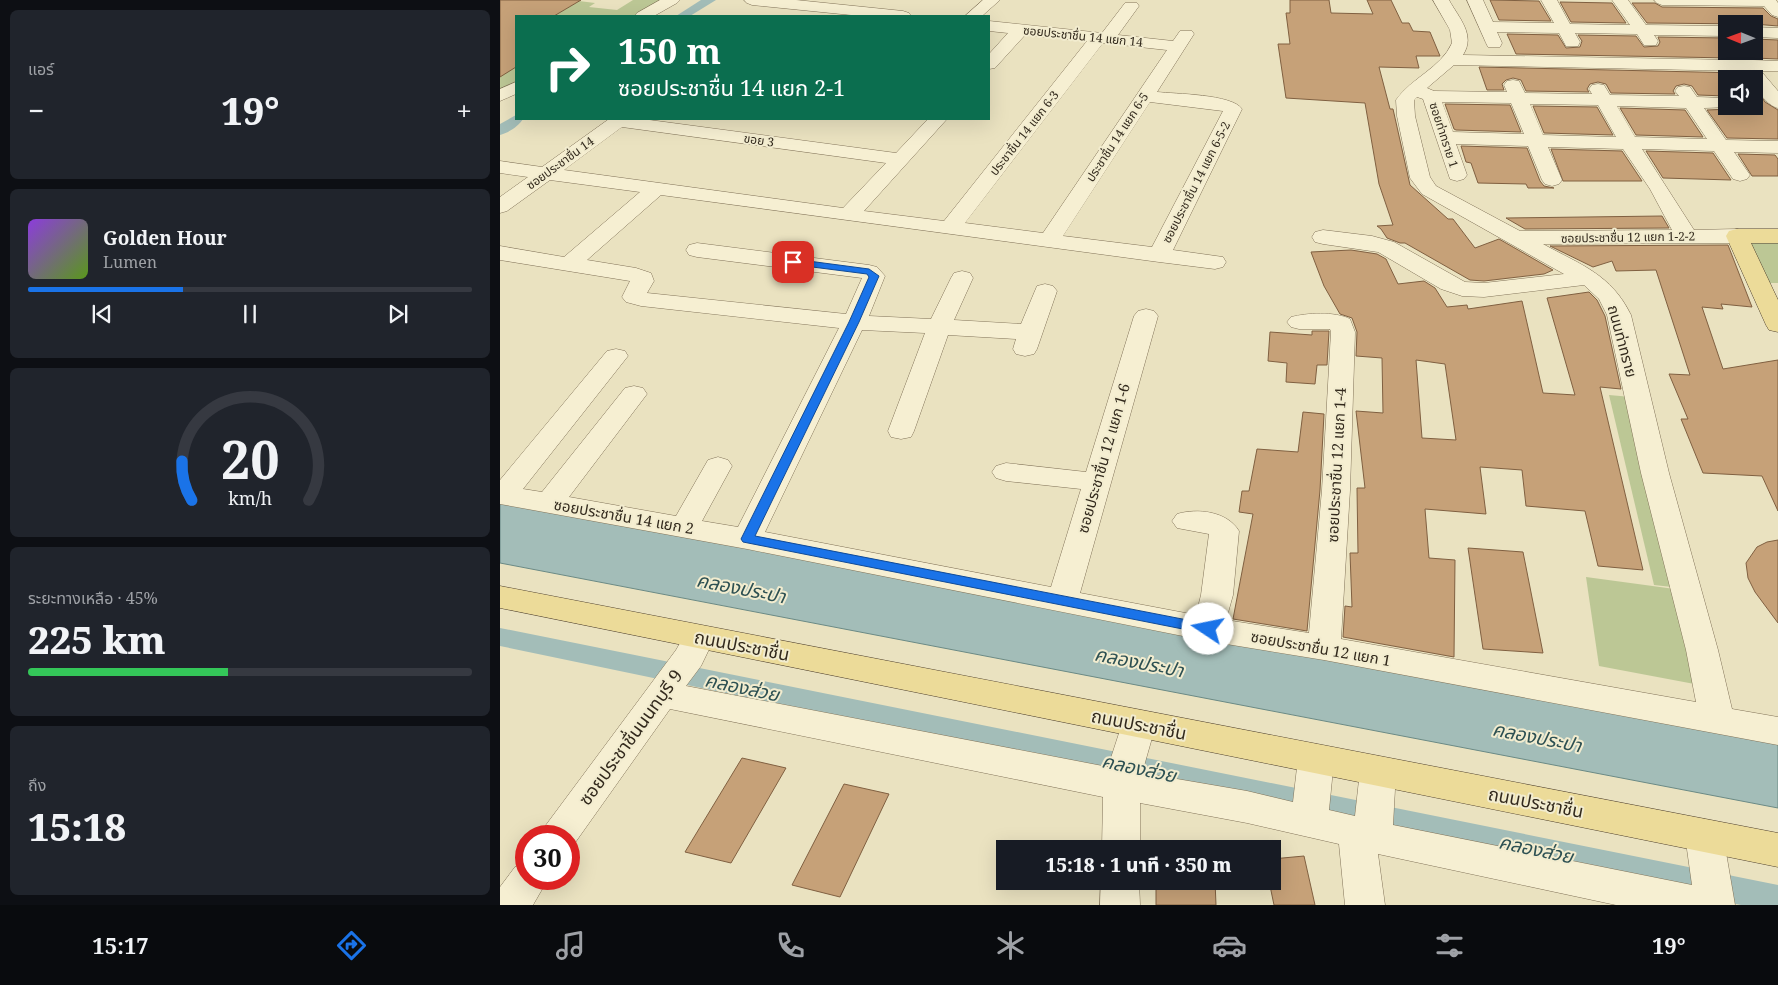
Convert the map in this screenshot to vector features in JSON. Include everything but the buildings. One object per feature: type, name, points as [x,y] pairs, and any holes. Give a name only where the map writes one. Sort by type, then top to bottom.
[{"type":"main road","points":[[1778,236],[1738,236],[1778,325]]},
{"type":"main road","name":"ถนนประชาชื่น","points":[[500,597],[694,647],[1136,734],[1312,794],[1371,812],[1709,883],[1778,850]]},
{"type":"street","points":[[645,15],[672,0]]},
{"type":"street","points":[[752,0],[894,15]]},
{"type":"street","points":[[868,12],[883,0]]},
{"type":"street","points":[[974,15],[992,0]]},
{"type":"street","name":"ถนนท่าทราย","points":[[1441,0],[1460,34],[1461,41],[1460,47],[1423,92],[1405,100],[1404,108],[1420,178],[1424,185],[1442,198],[1519,238],[1588,278],[1610,295],[1619,315],[1655,473],[1702,650],[1717,720]]},
{"type":"street","points":[[1476,0],[1552,180]]},
{"type":"street","points":[[1549,0],[1628,142],[1688,237]]},
{"type":"street","points":[[1620,0],[1666,64],[1740,175]]},
{"type":"street","points":[[1662,0],[1768,1],[1778,12]]},
{"type":"street","points":[[1694,0],[1718,27]]},
{"type":"street","points":[[763,15],[782,2]]},
{"type":"street","name":"ประชาชื่น 14 แยก 6-3","points":[[950,228],[1131,6]]},
{"type":"street","name":"ซอยประชาชื่น 14 แยก 14","points":[[990,26],[1103,38],[1182,40]]},
{"type":"street","points":[[1487,27],[1718,34]]},
{"type":"street","points":[[990,63],[1021,29]]},
{"type":"street","points":[[1763,32],[1778,32]]},
{"type":"street","name":"ประชาชื่น 14 แยก 6-5","points":[[1049,241],[1182,40]]},
{"type":"street","points":[[1450,60],[1778,66]]},
{"type":"street","points":[[1744,60],[1778,104]]},
{"type":"street","points":[[500,96],[515,87]]},
{"type":"street","points":[[1423,92],[1519,99],[1718,103]]},
{"type":"street","name":"ซอยท่าทราย 1","points":[[1423,92],[1446,138],[1457,175]]},
{"type":"street","name":"ซอยประชาชื่น 14 แยก 6-5-2","points":[[1145,96],[1226,105],[1233,109],[1159,255]]},
{"type":"street","points":[[1763,104],[1778,104]]},
{"type":"street","name":"ขอย 3","points":[[619,120],[900,159]]},
{"type":"street","name":"ซอยประชาชื่น 14","points":[[500,206],[619,120]]},
{"type":"street","points":[[848,215],[937,120]]},
{"type":"street","points":[[1446,138],[1778,147]]},
{"type":"street","points":[[500,167],[848,215],[1215,262]]},
{"type":"street","points":[[569,264],[657,188]]},
{"type":"street","name":"ซอยประชาชื่น 12 แยก 1-2-2","points":[[1519,238],[1738,236]]},
{"type":"street","points":[[1323,237],[1372,243],[1386,248],[1449,284],[1462,289],[1484,290],[1588,278]]},
{"type":"street","points":[[697,250],[869,272],[874,276],[854,322],[747,539]]},
{"type":"street","points":[[500,253],[643,278],[643,282],[634,292],[634,297],[641,299],[854,322],[939,328],[1027,341],[1044,291]]},
{"type":"street","points":[[901,431],[939,328],[962,278]]},
{"type":"street","name":"ซอยประชาชื่น 12 แยก 1-6","points":[[1062,601],[1146,316]]},
{"type":"street","name":"ซอยประชาชื่น 12 แยก 1-4","points":[[1299,322],[1337,322],[1341,324],[1343,332],[1336,490],[1324,648]]},
{"type":"street","points":[[501,495],[616,356]]},
{"type":"street","points":[[549,503],[634,394]]},
{"type":"street","points":[[684,527],[718,466]]},
{"type":"street","points":[[1006,472],[1096,482]]},
{"type":"street","name":"ซอยประชาชื่น 14 แยก 2","points":[[501,495],[747,539]]},
{"type":"street","points":[[1187,521],[1215,524],[1224,531],[1217,595],[1208,629]]},
{"type":"street","name":"ซอยประชาชื่น 12 แยก 1","points":[[747,539],[1208,629],[1324,648],[1778,731]]},
{"type":"street","name":"ซอยประชาชื่นนนทบุรี 9","points":[[567,825],[694,647]]},
{"type":"street","points":[[664,690],[840,731],[1122,782],[1247,807],[1312,794],[1371,812],[1518,868],[1709,883]]},
{"type":"street","points":[[1121,840],[1122,782],[1136,734]]},
{"type":"street","points":[[1365,905],[1371,812]]},
{"type":"street","points":[[510,905],[520,890]]},
{"type":"street","points":[[1120,890],[1120,905]]},
{"type":"green space","points":[[633,0],[664,0],[637,15],[556,15],[579,1],[595,3],[589,7],[617,10]]},
{"type":"green space","points":[[515,40],[515,83],[500,91],[500,48]]},
{"type":"green space","points":[[1747,238],[1778,238],[1778,283],[1768,283]]},
{"type":"green space","points":[[1609,395],[1631,397],[1681,588],[1654,585]]},
{"type":"green space","points":[[1586,577],[1682,590],[1705,686],[1599,666]]},
{"type":"water","name":"คลองประปา","points":[[500,503],[1778,736],[1778,808],[500,563]]},
{"type":"waterway","points":[[684,15],[710,0]]},
{"type":"waterway","points":[[500,131],[515,120]]},
{"type":"waterway","name":"คลองส่วย","points":[[500,637],[1778,899]]},
{"type":"route","points":[[793,262],[869,272],[874,276],[854,322],[747,539],[1208,629]]}]
